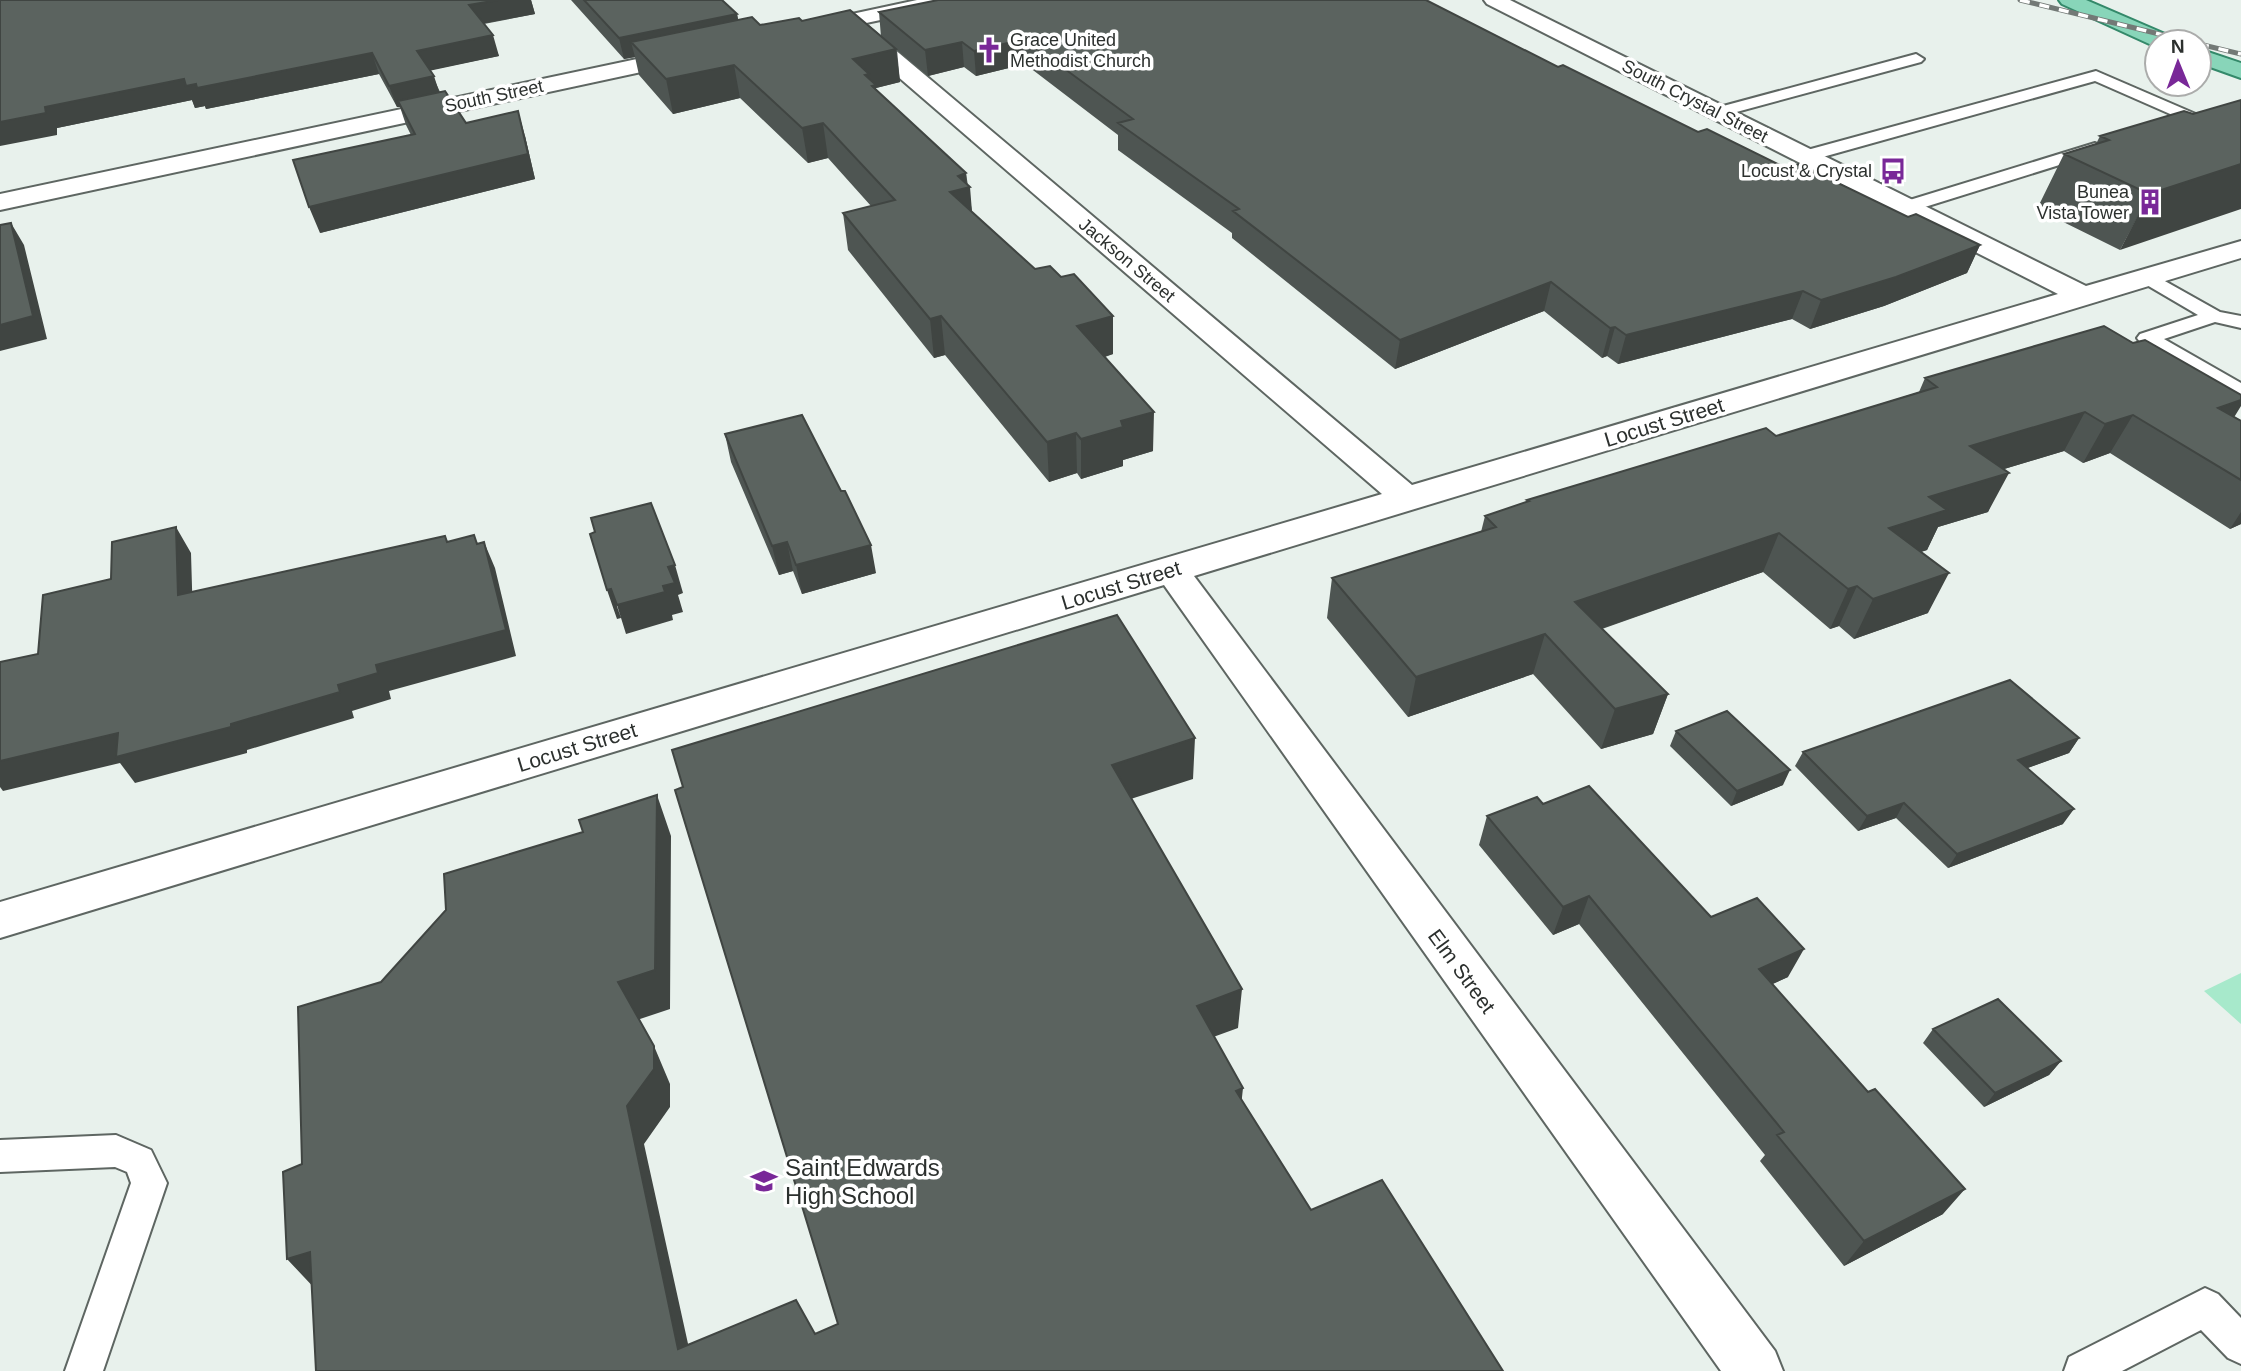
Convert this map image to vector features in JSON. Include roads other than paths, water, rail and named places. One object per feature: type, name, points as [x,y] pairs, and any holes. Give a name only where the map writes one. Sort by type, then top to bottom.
[{"type":"main road","points":[[2069,0],[2143,33]]},
{"type":"main road","points":[[2213,61],[2241,71]]},
{"type":"street","points":[[789,34],[838,14],[946,0]]},
{"type":"street","name":"South Crystal Street","points":[[1494,0],[2083,296]]},
{"type":"street","name":"Jackson Street","points":[[838,14],[1407,498]]},
{"type":"street","name":"South Street","points":[[0,202],[707,51]]},
{"type":"street","name":"Locust Street","points":[[0,920],[2241,250]]},
{"type":"street","name":"Elm Street","points":[[1172,569],[1191,599],[1755,1371]]},
{"type":"lane","points":[[1718,113],[1916,59]]},
{"type":"lane","points":[[1806,156],[2096,76],[2192,118],[2153,130]]},
{"type":"lane","points":[[1906,207],[2114,142]]},
{"type":"lane","points":[[2147,277],[2214,316],[2241,322]]},
{"type":"lane","points":[[2214,316],[2147,338],[2241,392]]},
{"type":"lane","points":[[0,1157],[116,1151],[139,1161],[149,1183],[84,1371]]},
{"type":"lane","points":[[2083,1371],[2205,1307],[2241,1345]]},
{"type":"railway","points":[[2020,0],[2143,30]]},
{"type":"railway","points":[[2213,47],[2241,54]]},
{"type":"place","name":"Grace United Methodist Church","points":[[989,50]]},
{"type":"place","name":"Locust & Crystal","points":[[1893,171]]},
{"type":"place","name":"Bunea Vista Tower","points":[[2150,202]]},
{"type":"place","name":"Saint Edwards High School","points":[[764,1181]]}]
